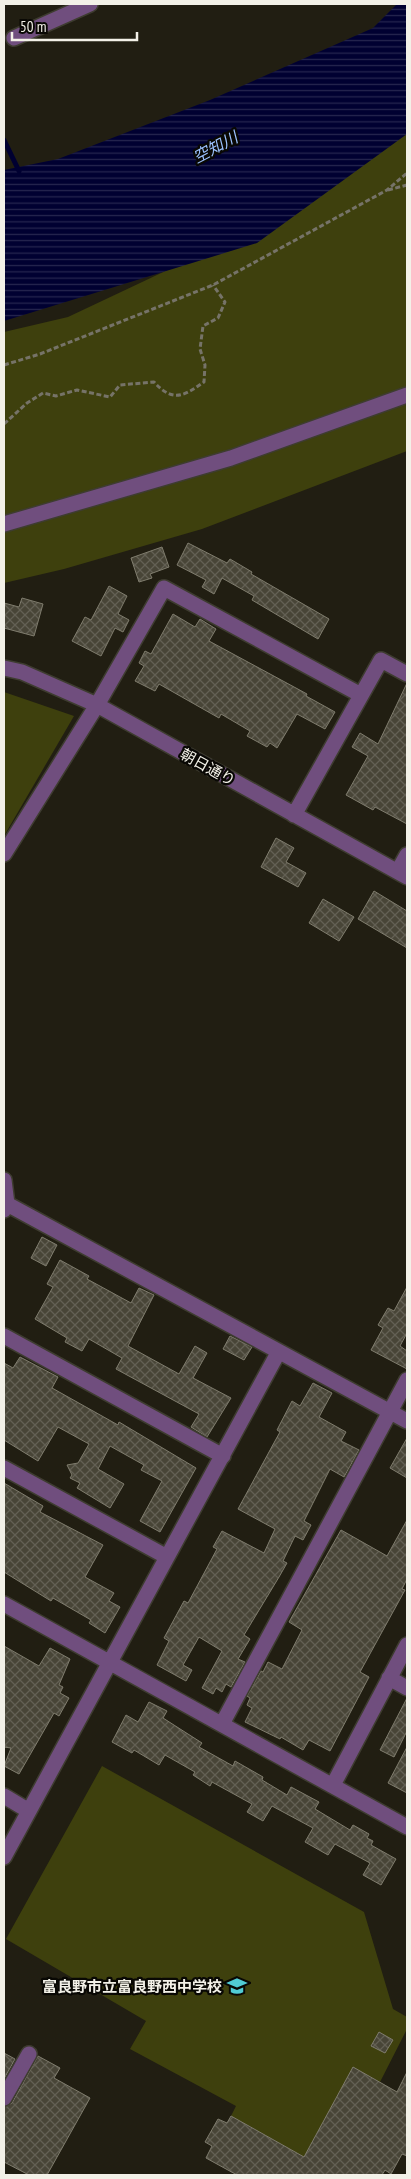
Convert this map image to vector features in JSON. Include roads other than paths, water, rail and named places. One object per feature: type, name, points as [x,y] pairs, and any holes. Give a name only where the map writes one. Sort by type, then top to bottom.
[{"type":"street","points":[[14,38],[90,4]]},
{"type":"street","points":[[4,524],[231,458],[407,396]]},
{"type":"street","points":[[4,854],[97,705],[164,588],[361,695]]},
{"type":"street","points":[[294,815],[381,660],[407,674]]},
{"type":"street","name":"朝日通り","points":[[4,668],[22,672],[97,705],[403,874]]},
{"type":"street","points":[[403,874],[407,855]]},
{"type":"street","points":[[4,1180],[6,1207],[407,1421]]},
{"type":"street","points":[[4,1336],[223,1456]]},
{"type":"street","points":[[4,1857],[278,1353]]},
{"type":"street","points":[[222,1724],[407,1381]]},
{"type":"street","points":[[4,1468],[167,1557]]},
{"type":"street","points":[[4,1604],[407,1827]]},
{"type":"street","points":[[333,1785],[407,1645]]},
{"type":"street","points":[[389,1678],[407,1688]]},
{"type":"street","points":[[4,1796],[29,1810]]},
{"type":"street","points":[[4,2098],[29,2054]]},
{"type":"water","name":"空知川","points":[[397,4],[407,4],[407,134],[257,243],[4,321],[4,170],[58,159],[210,100],[373,28]]},
{"type":"waterway","points":[[4,140],[19,171]]},
{"type":"place","name":"富良野市立富良野西中学校","points":[[237,1986]]}]
